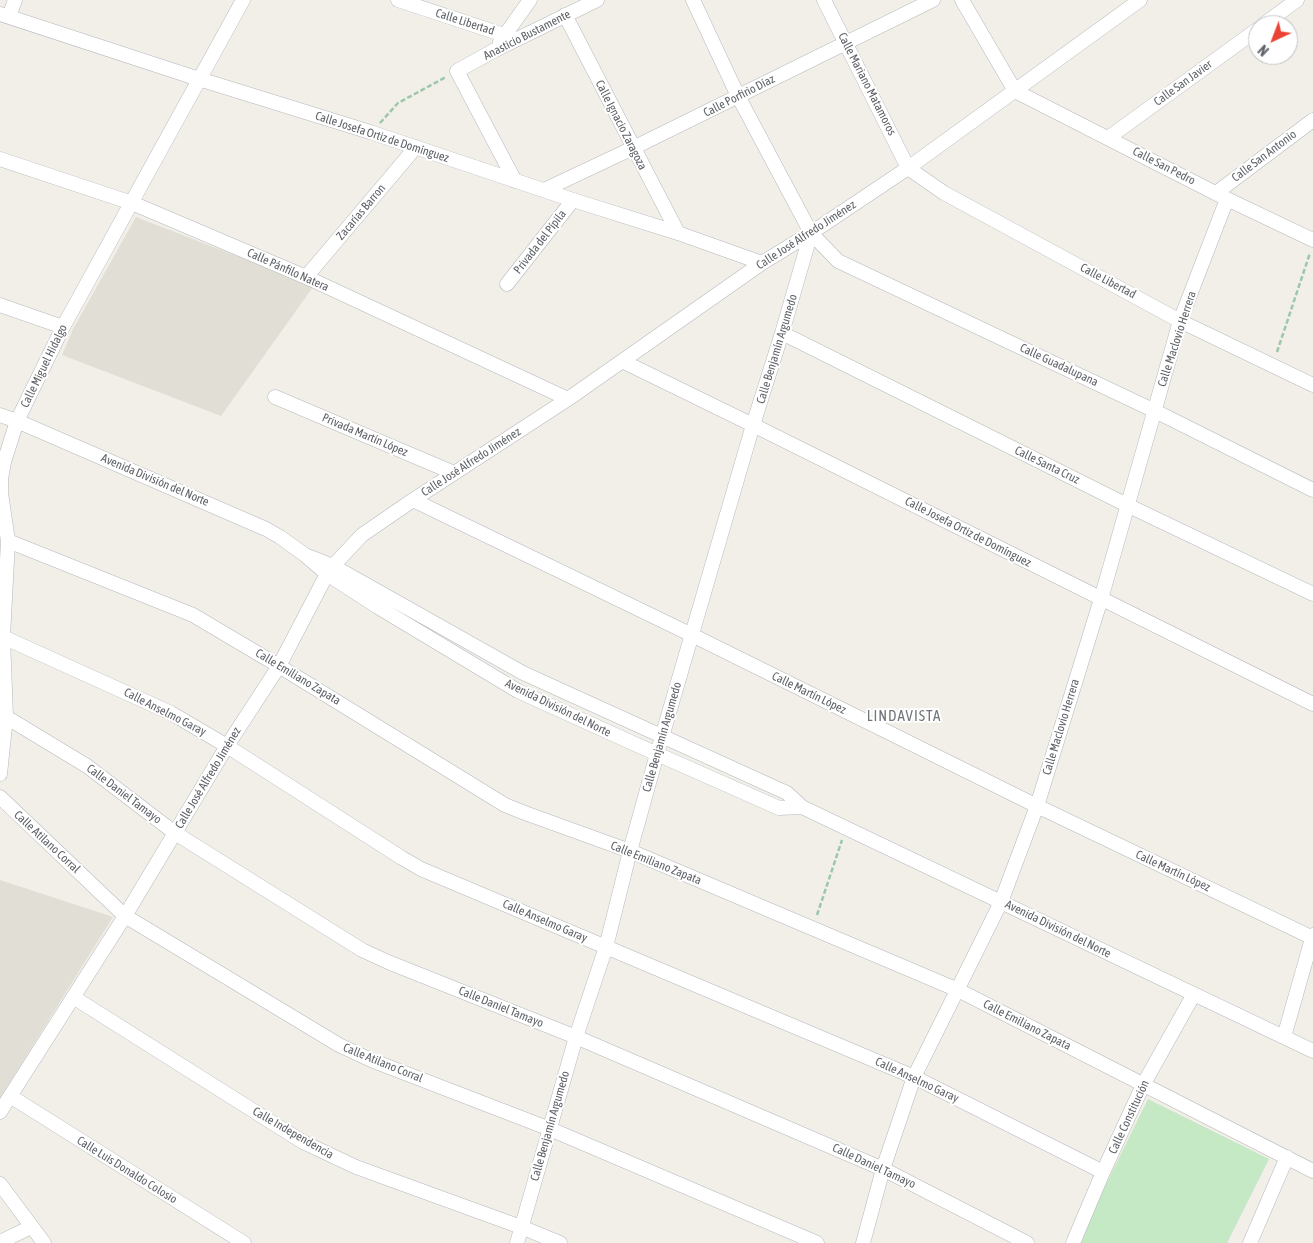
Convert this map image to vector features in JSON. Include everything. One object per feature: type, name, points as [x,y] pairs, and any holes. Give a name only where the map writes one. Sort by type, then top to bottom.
[{"type":"street","points":[[4,15],[15,0]]},
{"type":"street","name":"Calle Miguel Hidalgo","points":[[0,774],[6,717],[3,637],[8,540],[0,493],[4,462],[17,421],[63,327],[243,0]]},
{"type":"street","name":"Calle Libertad","points":[[398,0],[504,35]]},
{"type":"street","points":[[495,50],[530,0]]},
{"type":"street","name":"Anasticio Bustamente","points":[[456,71],[597,0]]},
{"type":"street","name":"Calle Guadalupana","points":[[693,0],[738,96],[811,233],[838,260],[1155,411],[1313,490]]},
{"type":"street","name":"Calle Mariano Matamoros","points":[[824,0],[908,168]]},
{"type":"street","name":"Calle Porfirio Díaz","points":[[544,190],[933,0]]},
{"type":"street","points":[[962,0],[1015,91]]},
{"type":"street","name":"Calle José Alfredo Jiménez","points":[[0,1112],[125,916],[279,666],[330,570],[362,535],[568,399],[762,263],[811,233],[908,168],[1140,0]]},
{"type":"street","points":[[1277,15],[1297,0]]},
{"type":"street","name":"Calle Josefa Ortiz de Domínguez","points":[[4,15],[416,147],[678,233],[762,263]]},
{"type":"street","name":"Calle Ignacio Zaragoza","points":[[565,16],[678,233]]},
{"type":"street","name":"Calle San Javier","points":[[1108,138],[1248,36]]},
{"type":"street","points":[[456,71],[515,181]]},
{"type":"street","name":"Calle San Pedro","points":[[1015,91],[1313,240]]},
{"type":"street","name":"Calle San Antonio","points":[[1222,196],[1313,120]]},
{"type":"street","name":"Zacarías Barron","points":[[306,277],[416,147]]},
{"type":"street","name":"Calle Pánfilo Natera","points":[[0,159],[132,203],[306,277],[568,399]]},
{"type":"street","name":"Calle Libertad","points":[[908,168],[944,193],[1180,321],[1313,385]]},
{"type":"street","name":"Calle Maclovio Herrera","points":[[863,1243],[883,1169],[914,1077],[1001,902],[1037,806],[1101,599],[1180,321],[1222,196]]},
{"type":"street","name":"Privada del Pípila","points":[[507,284],[573,200]]},
{"type":"street","name":"Calle Benjamín Argumedo","points":[[517,1243],[576,1037],[606,947],[657,754],[811,233]]},
{"type":"street","points":[[0,305],[63,327]]},
{"type":"street","name":"Calle Santa Cruz","points":[[782,334],[1128,506],[1313,594]]},
{"type":"street","name":"Calle Josefa Ortiz de Domínguez","points":[[622,361],[1313,704]]},
{"type":"street","name":"Privada Martín López","points":[[275,397],[454,473]]},
{"type":"street","name":"Avenida División del Norte","points":[[0,415],[266,529],[330,570],[523,673],[787,793],[802,807],[1313,1051]]},
{"type":"street","name":"Calle Martín López","points":[[413,500],[692,635],[1037,806],[1313,937]]},
{"type":"street","name":"Calle Emiliano Zapata","points":[[8,540],[193,615],[505,805],[630,851],[958,990],[1313,1171]]},
{"type":"street","name":"Avenida División del Norte","points":[[330,570],[378,607],[518,691],[780,808],[802,807]]},
{"type":"street","name":"Calle Anselmo Garay","points":[[3,637],[159,707],[228,746],[402,858],[421,868],[914,1077],[1103,1172]]},
{"type":"street","name":"Calle Daniel Tamayo","points":[[6,717],[88,766],[176,832],[362,950],[576,1037],[883,1169],[1027,1243]]},
{"type":"street","name":"Calle Atilano Corral","points":[[0,797],[125,916],[339,1045],[371,1060],[550,1129],[817,1243]]},
{"type":"street","points":[[1284,1037],[1313,937]]},
{"type":"street","name":"Calle Constitución","points":[[1073,1243],[1103,1172],[1144,1085],[1194,994]]},
{"type":"street","name":"Calle Independencia","points":[[73,997],[309,1145],[356,1167],[560,1243]]},
{"type":"street","name":"Calle Luis Donaldo Colosio","points":[[10,1096],[244,1243]]},
{"type":"street","points":[[1250,1243],[1288,1157]]},
{"type":"street","points":[[0,1184],[41,1237]]},
{"type":"street","points":[[0,1242],[41,1237]]},
{"type":"path","points":[[370,132],[398,103],[456,71]]},
{"type":"path","points":[[1272,365],[1313,244]]},
{"type":"path","points":[[813,929],[846,828]]},
{"type":"shaded area","points":[[136,217],[313,287],[221,416],[62,355],[73,329]]},
{"type":"shaded area","points":[[0,880],[113,917],[0,1098]]},
{"type":"green space","points":[[1148,1099],[1269,1159],[1227,1243],[1077,1243]]},
{"type":"district","name":"LINDAVISTA","points":[[904,716]]}]
